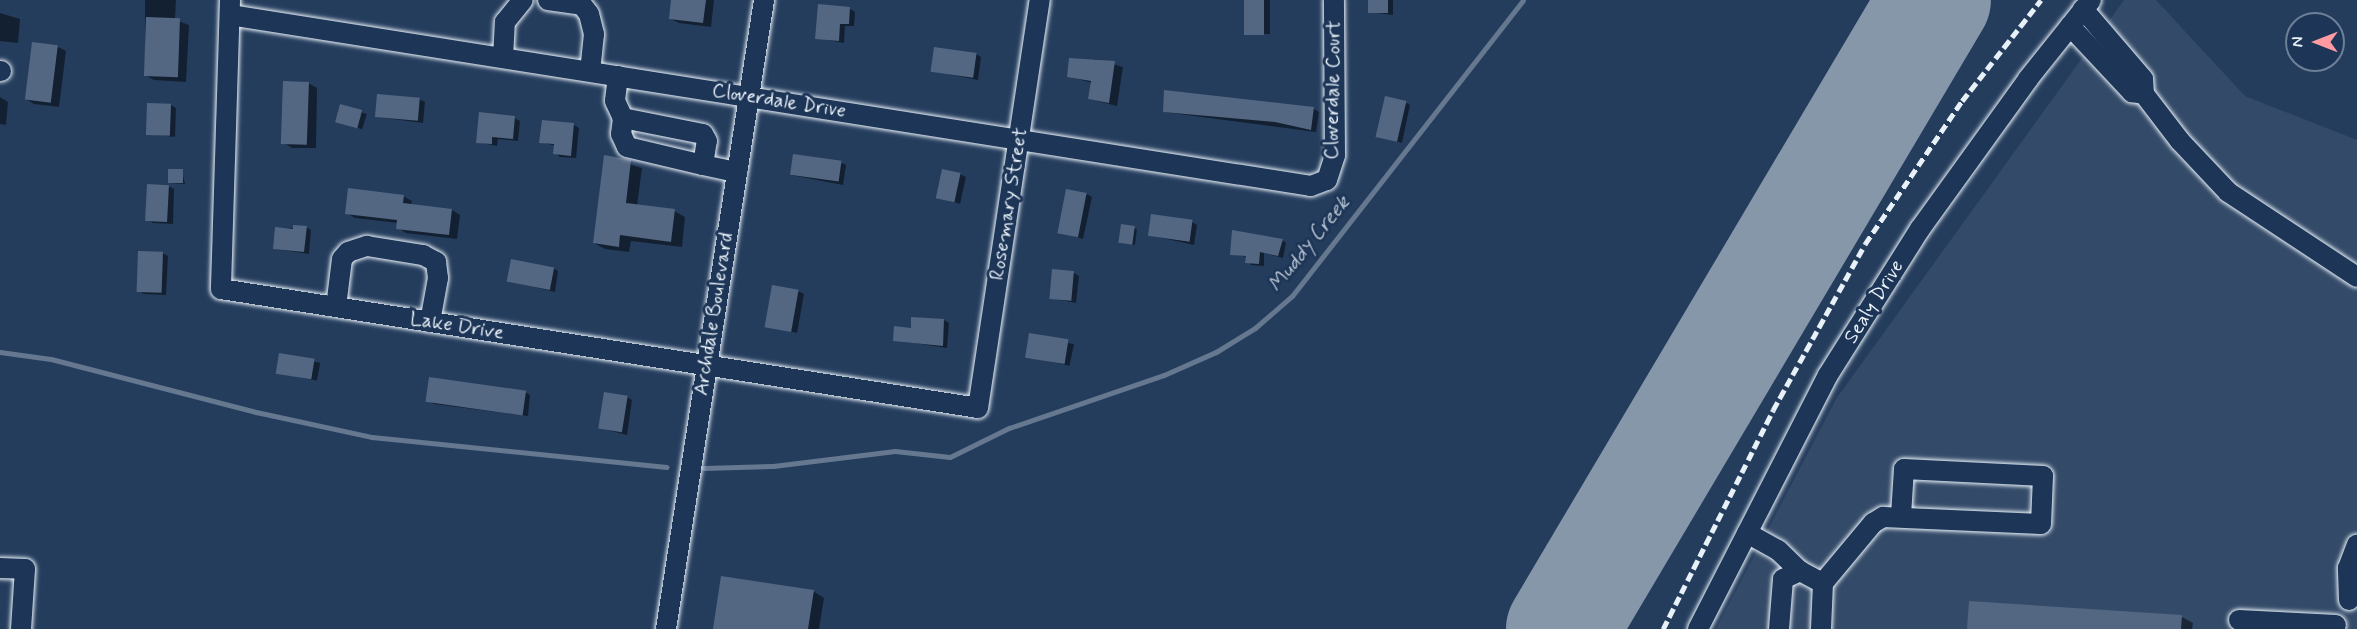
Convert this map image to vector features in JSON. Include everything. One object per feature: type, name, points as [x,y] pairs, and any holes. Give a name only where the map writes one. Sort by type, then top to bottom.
[{"type":"street","points":[[503,58],[506,22],[522,0]]},
{"type":"street","points":[[548,0],[582,5],[589,14],[594,34],[590,71]]},
{"type":"street","name":"Archdale Boulevard","points":[[666,629],[764,0]]},
{"type":"street","name":"Rosemary Street","points":[[978,408],[1040,0]]},
{"type":"street","name":"Cloverdale Court","points":[[1327,180],[1335,154],[1334,0]]},
{"type":"street","points":[[2087,4],[2143,79],[2144,94],[2180,141],[2228,192],[2357,277]]},
{"type":"street","name":"Sealy Drive","points":[[1698,629],[1828,375],[1920,229],[2087,4]]},
{"type":"street","name":"Cloverdale Drive","points":[[230,8],[503,58],[1311,186],[1327,180]]},
{"type":"street","name":"Lake Drive","points":[[230,8],[221,289],[978,408]]},
{"type":"street","points":[[2070,26],[2132,92],[2144,94]]},
{"type":"street","points":[[618,76],[615,101],[623,118],[621,134],[627,147],[737,172]]},
{"type":"street","points":[[623,118],[704,134],[707,141],[703,165]]},
{"type":"street","points":[[336,307],[342,260],[348,252],[367,246],[423,255],[436,262],[438,278],[430,322]]},
{"type":"street","points":[[1821,629],[1823,583],[1873,523],[1883,517],[1901,516],[2041,524],[2043,476],[1904,469],[1901,516]]},
{"type":"street","points":[[1747,533],[1778,550],[1800,571],[1823,583]]},
{"type":"street","points":[[2239,620],[2336,627],[2341,608],[2353,597],[2348,567],[2357,545]]},
{"type":"street","points":[[0,568],[25,569],[21,629]]},
{"type":"street","points":[[1779,629],[1783,579],[1800,571]]},
{"type":"shaded area","points":[[2124,0],[2156,0],[2245,96],[2357,140],[2357,629],[1716,629],[1836,399]]},
{"type":"building","points":[[671,0],[706,0],[703,23],[669,19]]},
{"type":"building","points":[[1244,0],[1264,0],[1264,35],[1244,35]]},
{"type":"building","points":[[1368,0],[1388,0],[1388,13],[1368,13]]},
{"type":"building","points":[[818,4],[850,7],[849,24],[840,24],[839,41],[815,39]]},
{"type":"building","points":[[146,17],[180,18],[178,77],[144,76]]},
{"type":"building","points":[[32,42],[58,45],[51,103],[25,100]]},
{"type":"building","points":[[934,47],[977,53],[973,78],[931,72]]},
{"type":"building","points":[[1069,58],[1115,61],[1109,103],[1088,99],[1091,81],[1067,77]]},
{"type":"building","points":[[283,81],[309,82],[307,145],[281,144]]},
{"type":"building","points":[[1164,90],[1314,107],[1311,130],[1275,122],[1163,112]]},
{"type":"building","points":[[377,94],[420,98],[418,121],[375,117]]},
{"type":"building","points":[[1385,96],[1406,101],[1397,142],[1376,137]]},
{"type":"building","points":[[147,103],[171,104],[170,136],[146,135]]},
{"type":"building","points":[[340,104],[362,110],[357,128],[335,122]]},
{"type":"building","points":[[479,112],[515,116],[513,139],[492,137],[492,144],[476,143]]},
{"type":"building","points":[[542,120],[574,123],[571,156],[553,154],[554,144],[539,143]]},
{"type":"building","points":[[793,154],[842,161],[839,182],[790,175]]},
{"type":"building","points":[[604,155],[631,160],[626,203],[675,209],[671,242],[620,235],[619,247],[593,243]]},
{"type":"building","points":[[168,169],[183,169],[183,183],[168,183]]},
{"type":"building","points":[[942,169],[961,173],[954,202],[936,198]]},
{"type":"building","points":[[147,184],[169,185],[167,222],[145,221]]},
{"type":"building","points":[[348,188],[404,195],[403,203],[452,209],[449,235],[396,229],[397,220],[345,214]]},
{"type":"building","points":[[1066,189],[1087,193],[1078,237],[1057,233]]},
{"type":"building","points":[[1151,214],[1193,220],[1190,242],[1148,236]]},
{"type":"building","points":[[1121,224],[1135,226],[1132,245],[1118,243]]},
{"type":"building","points":[[293,225],[307,226],[304,252],[273,249],[275,227],[293,229]]},
{"type":"building","points":[[1232,230],[1283,239],[1278,256],[1260,252],[1259,264],[1245,263],[1246,256],[1230,255]]},
{"type":"building","points":[[138,251],[163,252],[162,293],[137,292]]},
{"type":"building","points":[[511,259],[554,267],[550,290],[507,282]]},
{"type":"building","points":[[1052,269],[1074,271],[1071,301],[1049,299]]},
{"type":"building","points":[[772,285],[799,290],[791,332],[765,327]]},
{"type":"building","points":[[911,317],[944,319],[943,346],[893,341],[894,326],[911,328]]},
{"type":"building","points":[[1029,333],[1069,339],[1065,364],[1025,358]]},
{"type":"building","points":[[279,353],[315,359],[311,379],[276,374]]},
{"type":"building","points":[[429,377],[526,391],[523,415],[426,402]]},
{"type":"building","points":[[604,392],[628,396],[622,432],[598,429]]},
{"type":"building","points":[[721,576],[814,590],[808,629],[713,629]]},
{"type":"building","points":[[1969,601],[2182,615],[2181,629],[1967,629]]},
{"type":"waterway","name":"Muddy Creek","points":[[704,468],[773,466],[895,451],[950,457],[1009,428],[1164,375],[1216,352],[1255,328],[1292,296],[1523,0]]},
{"type":"waterway","points":[[0,352],[51,359],[256,412],[372,437],[666,467]]},
{"type":"runway","points":[[1562,629],[1935,0]]},
{"type":"railway","points":[[1663,629],[1773,410],[1865,244],[1962,101],[2041,0]]}]
